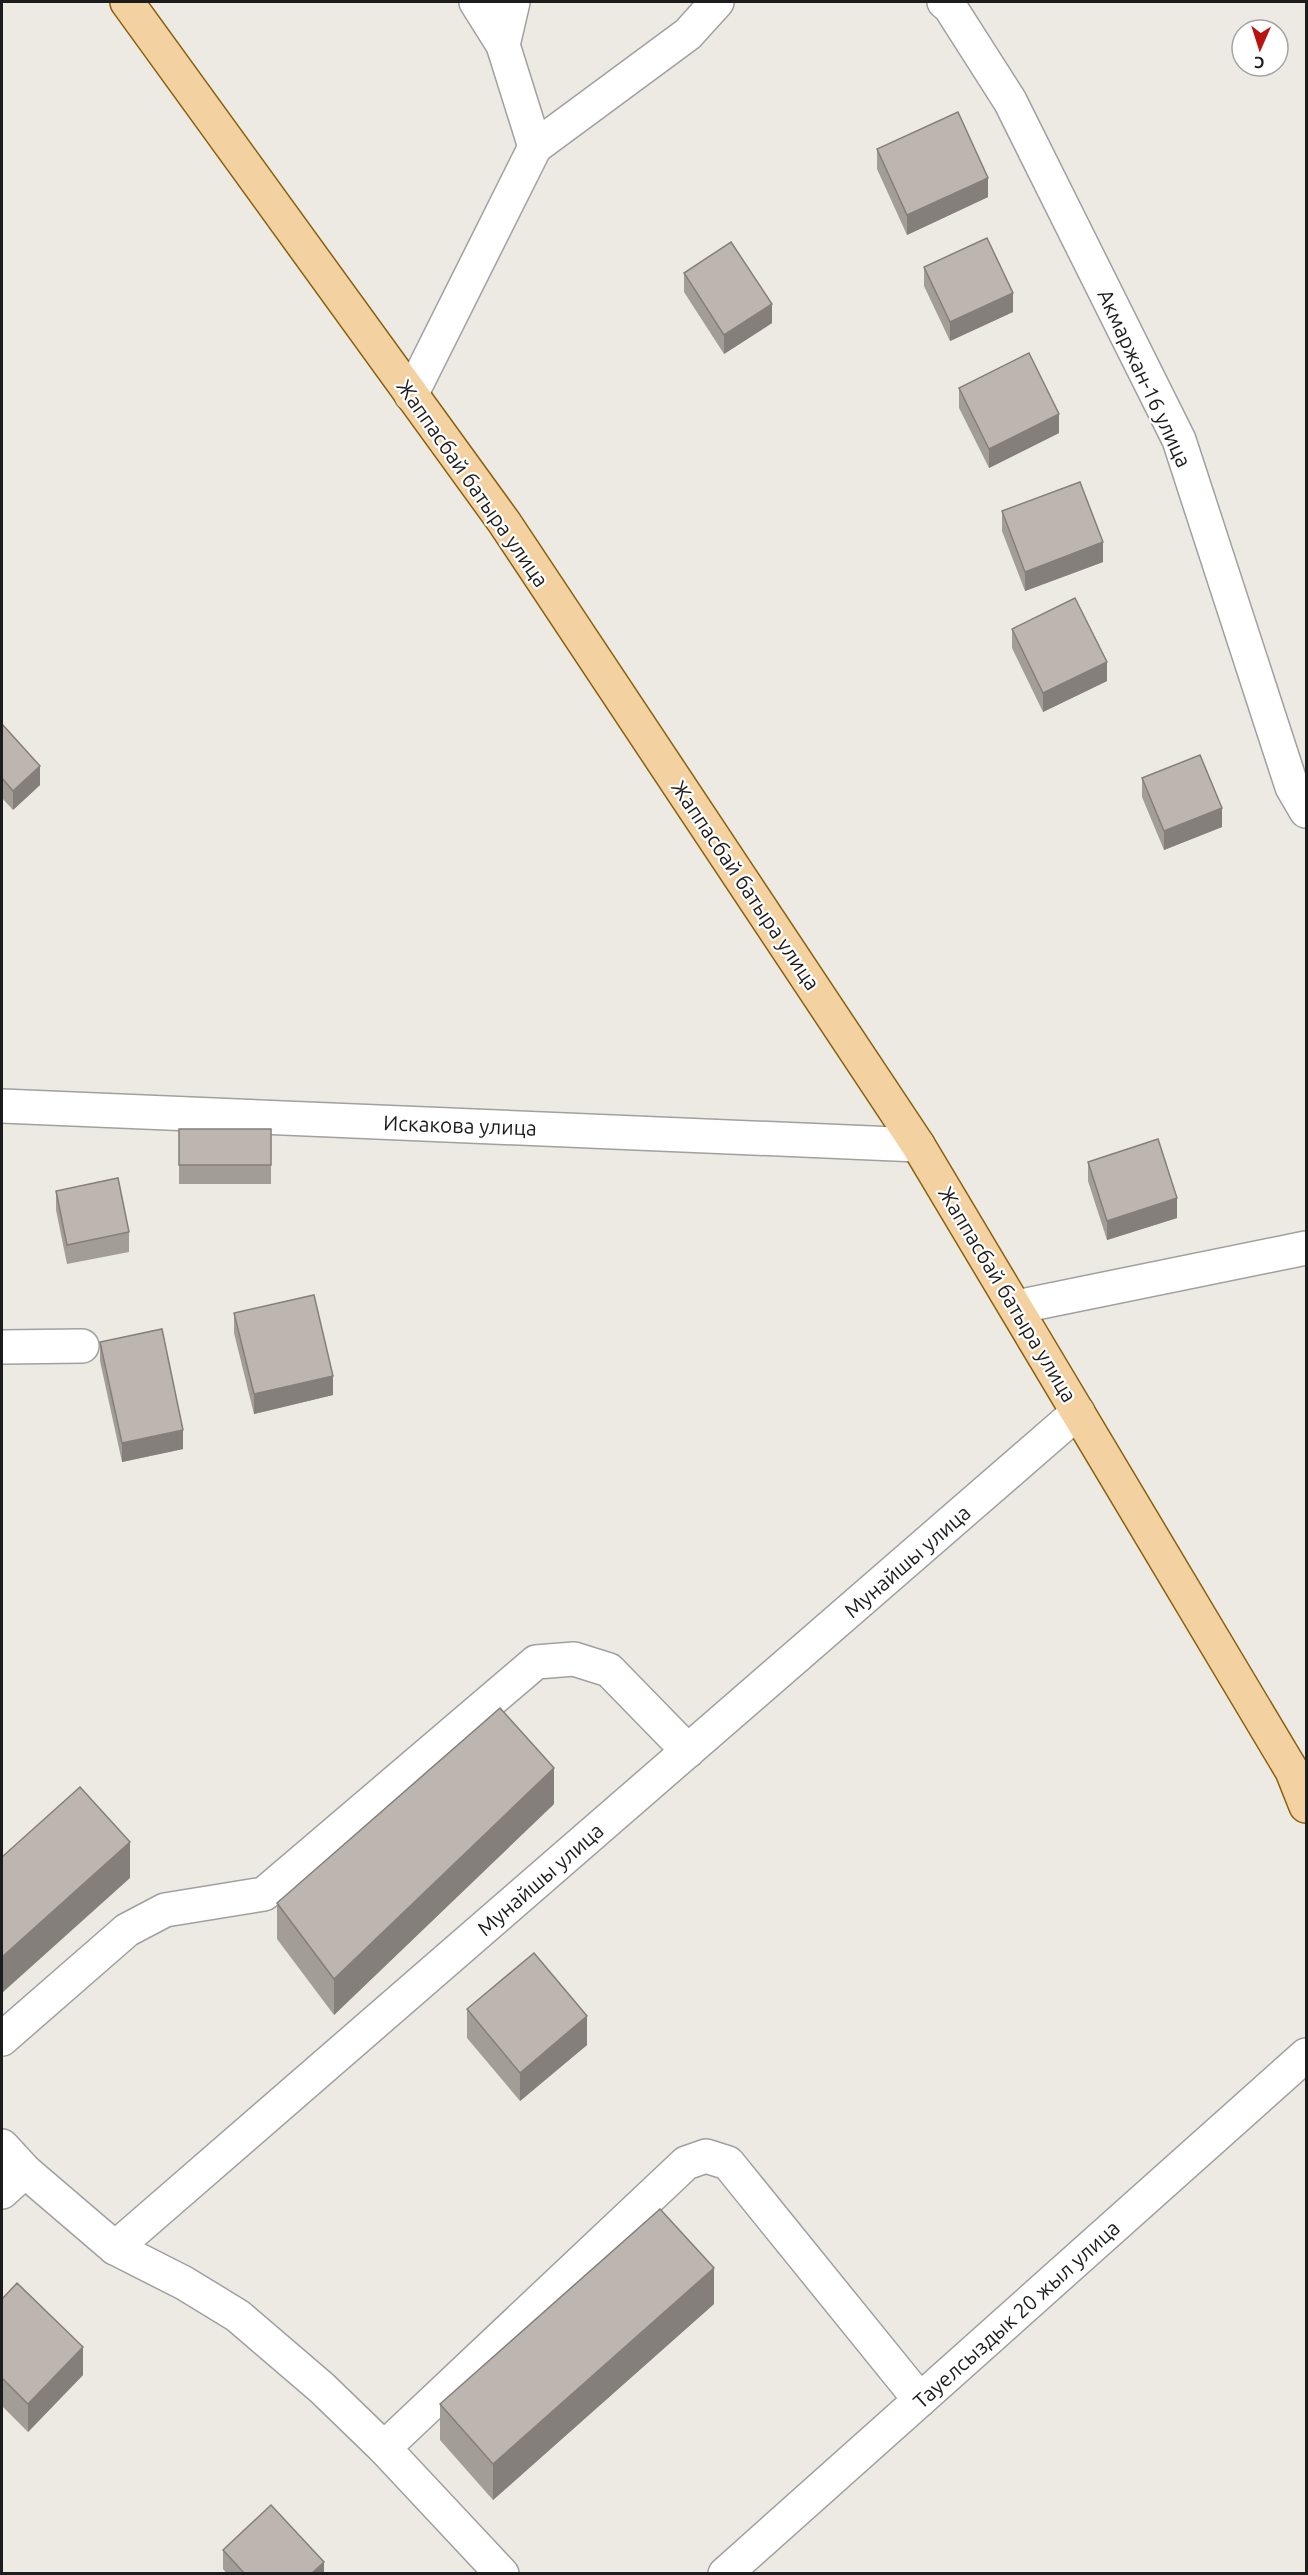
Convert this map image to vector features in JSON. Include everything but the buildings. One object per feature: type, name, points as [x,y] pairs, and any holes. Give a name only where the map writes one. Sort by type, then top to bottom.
[{"type":"main road","name":"Жаппасбай батыра улица","points":[[127,2],[504,522],[918,1145],[1292,1771],[1306,1806]]},
{"type":"street","points":[[476,2],[503,45],[535,147]]},
{"type":"street","points":[[503,45],[513,2]]},
{"type":"street","points":[[411,395],[535,147],[688,34],[717,2]]},
{"type":"street","name":"Акмаржан-16 улица","points":[[944,2],[950,7],[1010,101],[1179,440],[1292,787],[1306,811]]},
{"type":"street","name":"Искакова улица","points":[[2,1106],[918,1145]]},
{"type":"street","points":[[1016,1307],[1306,1248]]},
{"type":"street","points":[[2,1347],[82,1346]]},
{"type":"street","name":"Мунайшы улица","points":[[115,2248],[1078,1412]]},
{"type":"street","points":[[2,2040],[127,1930],[165,1910],[264,1894],[536,1662],[574,1659],[609,1670],[688,1751]]},
{"type":"street","name":"Тауелсыздык 20 жыл улица","points":[[725,2574],[1306,2055]]},
{"type":"street","points":[[2,2146],[13,2181],[115,2248],[184,2283],[238,2316],[322,2388],[384,2448],[502,2574]]},
{"type":"street","points":[[384,2448],[686,2163],[706,2156],[728,2163],[920,2400]]}]
